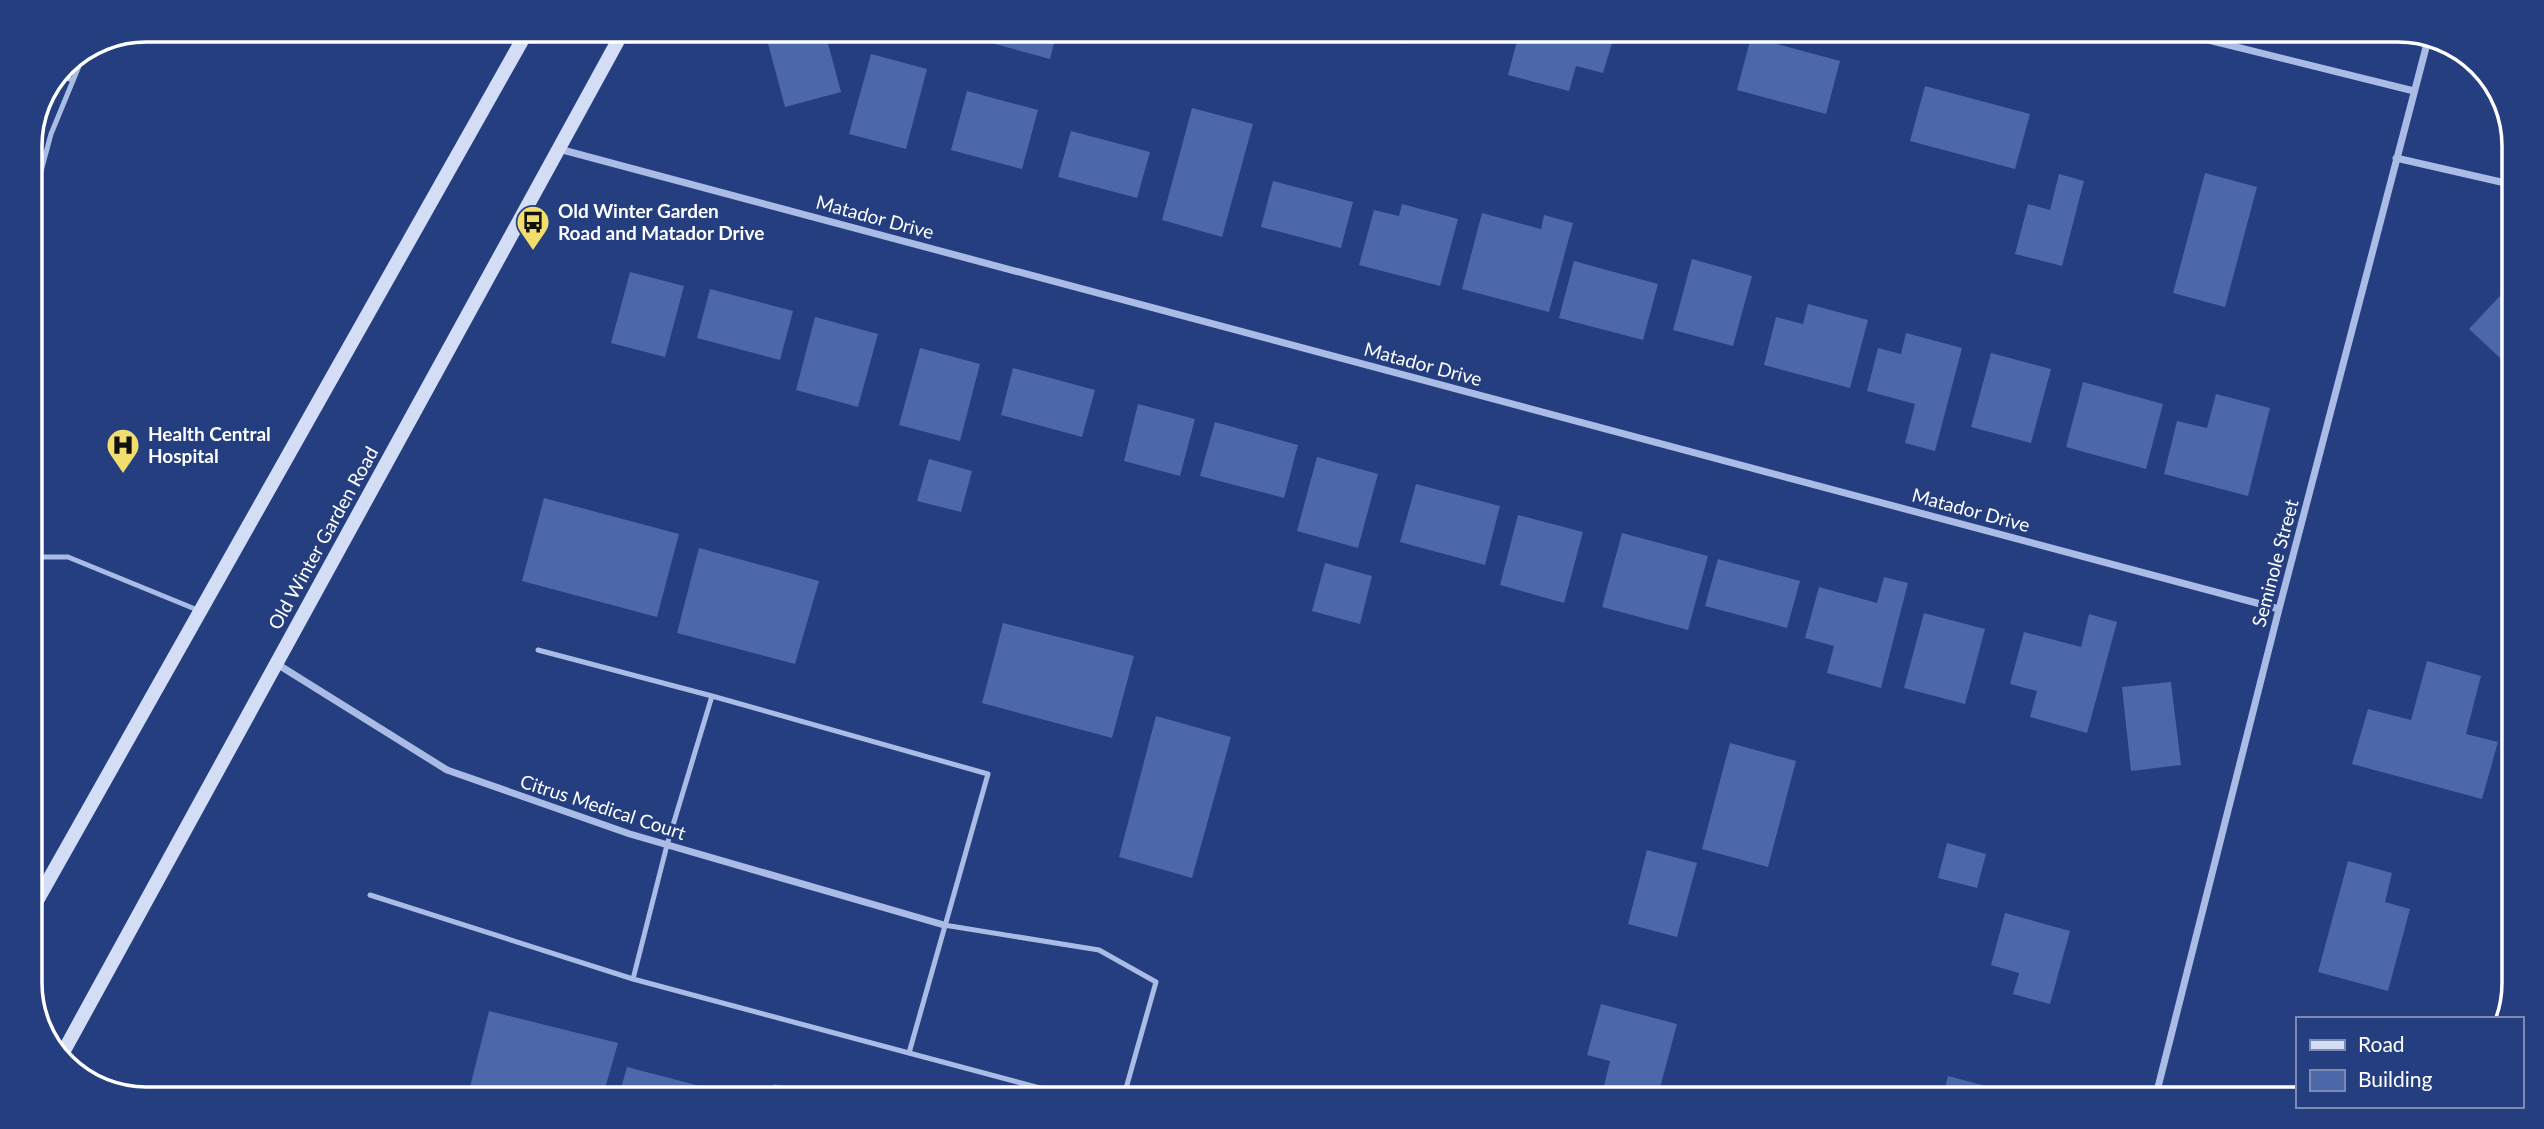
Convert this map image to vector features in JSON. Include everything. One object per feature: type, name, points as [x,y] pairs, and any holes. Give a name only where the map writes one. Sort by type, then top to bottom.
[{"type":"main road","points":[[42,892],[521,42]]},
{"type":"main road","name":"Old Winter Garden Road","points":[[66,1048],[617,42]]},
{"type":"street","points":[[2216,42],[2414,91]]},
{"type":"street","name":"Seminole Street","points":[[2158,1087],[2279,609],[2426,47]]},
{"type":"street","name":"Matador Drive","points":[[559,149],[2279,609]]},
{"type":"street","points":[[2396,158],[2502,182]]},
{"type":"street","name":"Citrus Medical Court","points":[[276,664],[447,770],[667,845],[944,925]]},
{"type":"lane","points":[[42,167],[51,134],[78,68]]},
{"type":"lane","points":[[68,78],[73,81]]},
{"type":"lane","points":[[42,557],[68,557],[200,611]]},
{"type":"lane","points":[[538,650],[988,774],[909,1053]]},
{"type":"lane","points":[[633,979],[667,845],[712,696]]},
{"type":"lane","points":[[370,895],[633,979],[1036,1087]]},
{"type":"lane","points":[[944,925],[1099,950],[1156,982],[1126,1087]]},
{"type":"building","points":[[768,42],[828,42],[841,92],[785,107]]},
{"type":"building","points":[[996,42],[1054,42],[1050,59],[995,44]]},
{"type":"building","points":[[1517,42],[1612,42],[1603,73],[1576,66],[1569,91],[1508,75]]},
{"type":"building","points":[[1750,42],[1770,42],[1840,61],[1826,114],[1737,90]]},
{"type":"building","points":[[871,54],[927,69],[906,149],[849,134]]},
{"type":"building","points":[[1925,86],[2030,114],[2015,169],[1910,141]]},
{"type":"building","points":[[967,91],[1038,110],[1022,169],[951,150]]},
{"type":"building","points":[[1192,108],[1253,124],[1222,237],[1162,220]]},
{"type":"building","points":[[1071,131],[1150,152],[1137,198],[1058,177]]},
{"type":"building","points":[[2205,173],[2257,187],[2225,307],[2173,293]]},
{"type":"building","points":[[2059,174],[2084,181],[2062,266],[2015,254],[2028,204],[2050,210]]},
{"type":"building","points":[[1273,181],[1353,202],[1341,248],[1261,227]]},
{"type":"building","points":[[1402,204],[1458,219],[1440,286],[1359,265],[1374,210],[1399,216]]},
{"type":"building","points":[[1482,213],[1541,229],[1544,215],[1573,223],[1549,312],[1462,289]]},
{"type":"building","points":[[1692,259],[1752,276],[1733,346],[1673,330]]},
{"type":"building","points":[[1574,261],[1658,284],[1643,340],[1559,318]]},
{"type":"building","points":[[630,272],[684,286],[665,357],[611,343]]},
{"type":"building","points":[[710,289],[793,311],[780,360],[697,338]]},
{"type":"building","points":[[2502,294],[2502,360],[2469,329]]},
{"type":"building","points":[[1808,304],[1868,320],[1850,388],[1764,365],[1776,317],[1803,324]]},
{"type":"building","points":[[815,317],[878,334],[858,407],[796,390]]},
{"type":"building","points":[[1906,333],[1962,348],[1935,451],[1905,443],[1915,404],[1867,391],[1878,348],[1901,354]]},
{"type":"building","points":[[920,348],[980,364],[960,441],[899,425]]},
{"type":"building","points":[[1991,353],[2051,369],[2031,443],[1971,427]]},
{"type":"building","points":[[1013,368],[1095,390],[1082,437],[1001,415]]},
{"type":"building","points":[[2083,382],[2163,404],[2146,469],[2066,447]]},
{"type":"building","points":[[2216,394],[2270,408],[2248,496],[2164,474],[2177,421],[2207,428]]},
{"type":"building","points":[[1138,404],[1195,419],[1180,476],[1124,461]]},
{"type":"building","points":[[1215,422],[1298,445],[1284,498],[1200,476]]},
{"type":"building","points":[[1317,457],[1378,474],[1358,548],[1297,531]]},
{"type":"building","points":[[929,459],[972,471],[961,512],[917,501]]},
{"type":"building","points":[[1416,484],[1500,506],[1485,565],[1400,542]]},
{"type":"building","points":[[544,498],[679,534],[657,617],[522,581]]},
{"type":"building","points":[[1518,515],[1583,532],[1564,603],[1500,585]]},
{"type":"building","points":[[1622,533],[1708,556],[1688,630],[1602,607]]},
{"type":"building","points":[[699,548],[819,581],[795,664],[677,633]]},
{"type":"building","points":[[1718,559],[1800,581],[1787,628],[1705,606]]},
{"type":"building","points":[[1325,563],[1372,576],[1360,624],[1312,611]]},
{"type":"building","points":[[1884,577],[1908,583],[1881,688],[1827,673],[1834,646],[1805,638],[1819,587],[1877,603]]},
{"type":"building","points":[[1924,613],[1985,629],[1965,704],[1904,688]]},
{"type":"building","points":[[2089,614],[2117,622],[2087,733],[2030,717],[2037,691],[2010,684],[2024,632],[2081,647]]},
{"type":"building","points":[[1003,623],[1134,656],[1112,738],[982,703]]},
{"type":"building","points":[[2427,661],[2481,676],[2466,734],[2498,742],[2482,799],[2352,764],[2368,709],[2411,720]]},
{"type":"building","points":[[2171,682],[2181,765],[2131,771],[2122,687]]},
{"type":"building","points":[[1156,716],[1231,737],[1192,878],[1119,857]]},
{"type":"building","points":[[1730,743],[1796,761],[1768,867],[1702,849]]},
{"type":"building","points":[[1947,843],[1986,854],[1977,888],[1938,878]]},
{"type":"building","points":[[1647,850],[1697,863],[1677,937],[1628,924]]},
{"type":"building","points":[[2348,861],[2392,873],[2385,902],[2410,909],[2388,991],[2318,972]]},
{"type":"building","points":[[2005,913],[2070,931],[2050,1004],[2013,994],[2019,973],[1991,965]]},
{"type":"building","points":[[1601,1004],[1677,1024],[1660,1087],[1604,1087],[1610,1061],[1587,1055]]},
{"type":"building","points":[[489,1011],[618,1043],[605,1087],[470,1087]]},
{"type":"building","points":[[627,1067],[704,1087],[621,1087]]},
{"type":"building","points":[[1948,1076],[1990,1087],[1945,1087]]},
{"type":"place","name":"Old Winter Garden Road and Matador Drive","points":[[533,252]]},
{"type":"place","name":"Health Central Hospital","points":[[123,475]]}]
